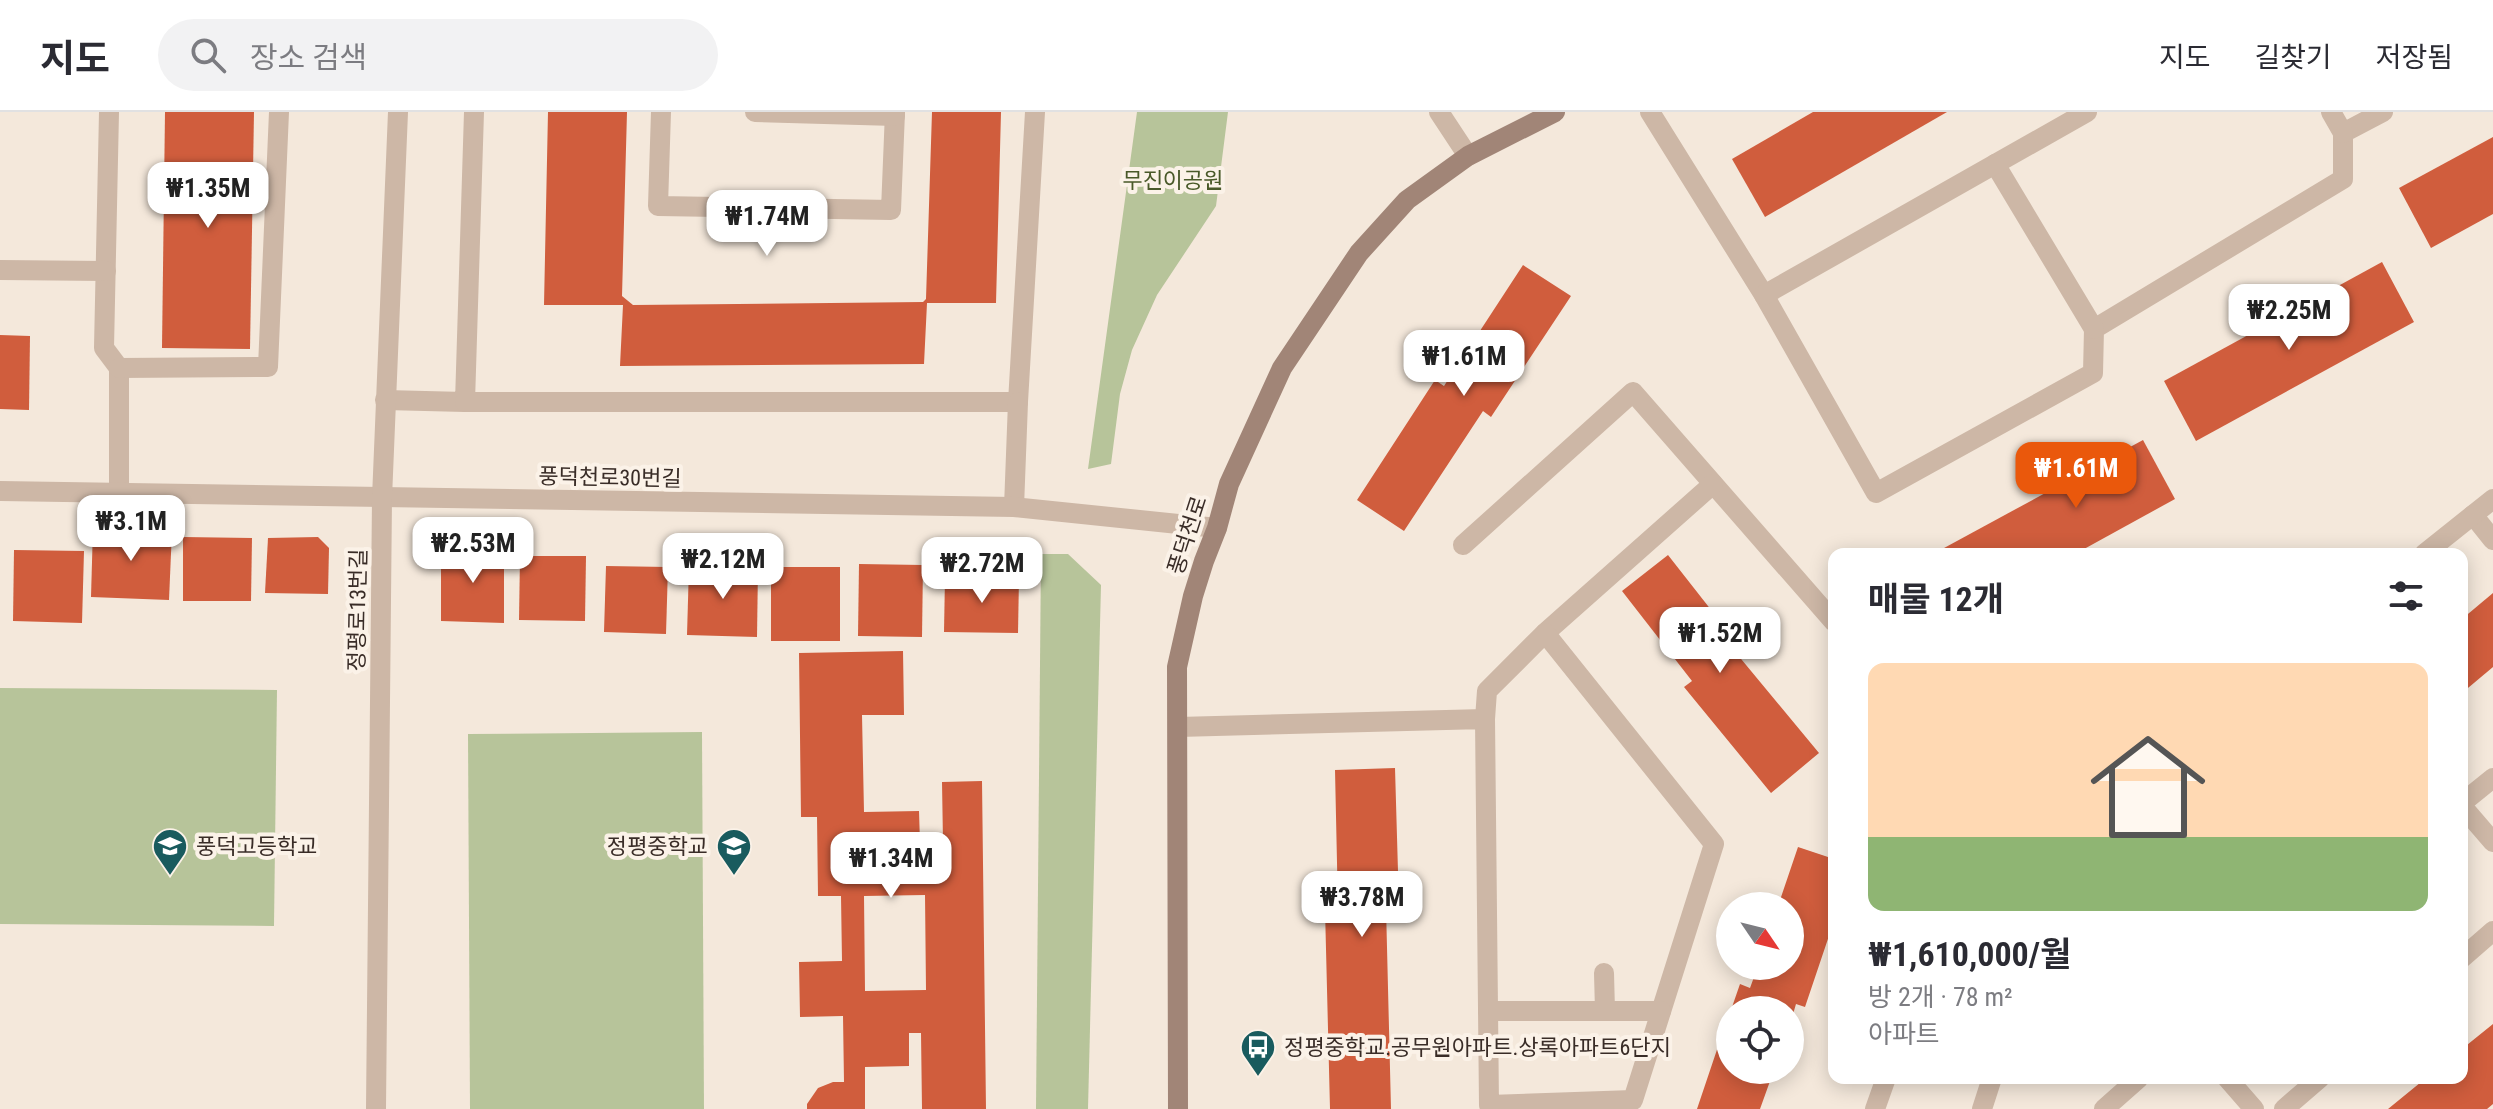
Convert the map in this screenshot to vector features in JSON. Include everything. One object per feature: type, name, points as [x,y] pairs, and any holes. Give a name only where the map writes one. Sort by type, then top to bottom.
[{"type":"main road","name":"풍덕천로","points":[[1178,1109],[1177,667],[1193,596],[1229,484],[1282,368],[1359,253],[1407,200],[1468,156],[1555,112]]},
{"type":"street","points":[[109,112],[104,348],[119,368],[119,493]]},
{"type":"street","points":[[119,368],[268,367],[279,112]]},
{"type":"street","name":"정평로13번길","points":[[376,1109],[382,498],[398,112]]},
{"type":"street","points":[[465,402],[474,112]]},
{"type":"street","points":[[661,112],[658,206],[891,210],[895,114],[755,112]]},
{"type":"street","points":[[1014,507],[1035,112]]},
{"type":"street","points":[[1439,112],[1468,156]]},
{"type":"street","points":[[1650,112],[1764,295],[1876,493],[2093,373],[2094,329],[1995,164]]},
{"type":"street","points":[[1764,295],[2087,112]]},
{"type":"street","points":[[2094,329],[2343,179],[2343,133],[2331,112]]},
{"type":"street","points":[[2343,133],[2383,112]]},
{"type":"street","points":[[0,270],[106,271]]},
{"type":"street","points":[[1463,545],[1633,392],[1828,615]]},
{"type":"street","points":[[385,400],[1018,402]]},
{"type":"street","points":[[1545,633],[1714,844],[1634,1104],[1489,1105],[1487,691],[1545,633],[1713,484]]},
{"type":"street","name":"풍덕천로30번길","points":[[0,491],[1014,507],[1217,528]]},
{"type":"street","points":[[2432,548],[2493,499]]},
{"type":"street","points":[[2473,515],[2493,540]]},
{"type":"street","points":[[1178,727],[1485,719]]},
{"type":"street","points":[[2468,800],[2493,778]]},
{"type":"street","points":[[2468,812],[2493,842]]},
{"type":"street","points":[[2468,953],[2493,931]]},
{"type":"street","points":[[1604,973],[1605,1011]]},
{"type":"street","points":[[1488,1011],[1661,1011]]},
{"type":"street","points":[[1875,1109],[1884,1084]]},
{"type":"street","points":[[1982,1109],[1990,1084]]},
{"type":"street","points":[[2104,1109],[2132,1084]]},
{"type":"street","points":[[2232,1084],[2254,1109]]},
{"type":"street","points":[[2284,1109],[2313,1084]]},
{"type":"green space","name":"무진이공원","points":[[1137,112],[1228,112],[1216,206],[1157,295],[1132,350],[1120,394],[1111,464],[1088,469]]},
{"type":"green space","points":[[1041,554],[1068,554],[1101,585],[1088,1109],[1036,1109]]},
{"type":"green space","points":[[0,688],[277,690],[274,926],[0,924]]},
{"type":"green space","points":[[702,732],[704,1109],[470,1109],[468,734]]},
{"type":"building","points":[[165,112],[254,112],[250,349],[162,348]]},
{"type":"building","points":[[548,112],[627,112],[622,296],[633,305],[923,302],[926,299],[932,112],[1001,112],[996,303],[927,303],[924,364],[620,366],[623,305],[544,305]]},
{"type":"building","points":[[1813,112],[1947,112],[1765,217],[1732,159]]},
{"type":"building","points":[[2493,137],[2493,214],[2431,248],[2399,188]]},
{"type":"building","points":[[2382,262],[2414,322],[2196,441],[2164,381]]},
{"type":"building","points":[[1523,265],[1571,296],[1491,417],[1483,411],[1404,531],[1357,500],[1435,380],[1444,386]]},
{"type":"building","points":[[0,335],[30,336],[29,410],[0,409]]},
{"type":"building","points":[[2143,440],[2175,499],[2086,548],[1944,548]]},
{"type":"building","points":[[93,527],[172,530],[169,600],[91,597]]},
{"type":"building","points":[[183,537],[252,538],[251,601],[183,601]]},
{"type":"building","points":[[318,537],[329,548],[328,594],[265,593],[268,538]]},
{"type":"building","points":[[464,545],[504,548],[504,623],[441,621],[441,562]]},
{"type":"building","points":[[14,550],[84,551],[82,623],[13,621]]},
{"type":"building","points":[[1668,555],[1737,643],[1732,648],[1819,753],[1771,793],[1684,687],[1692,681],[1622,591]]},
{"type":"building","points":[[520,556],[586,556],[585,621],[519,620]]},
{"type":"building","points":[[859,564],[923,565],[922,637],[858,636]]},
{"type":"building","points":[[606,566],[668,567],[666,634],[604,632]]},
{"type":"building","points":[[689,566],[758,567],[757,637],[687,635]]},
{"type":"building","points":[[771,567],[840,567],[840,641],[771,641]]},
{"type":"building","points":[[945,577],[1019,577],[1018,633],[944,632]]},
{"type":"building","points":[[2493,593],[2493,667],[2468,688],[2468,614]]},
{"type":"building","points":[[903,651],[904,715],[862,715],[864,812],[919,811],[920,843],[943,842],[942,782],[982,781],[986,1109],[922,1109],[921,1033],[909,1033],[909,1066],[865,1067],[865,1109],[807,1109],[818,1088],[833,1082],[844,1082],[843,1016],[800,1017],[799,962],[842,961],[841,896],[818,896],[817,817],[801,817],[799,653]],"holes":[[[925,895],[926,990],[865,991],[864,896]]]},
{"type":"building","points":[[1395,768],[1399,906],[1386,907],[1391,1109],[1330,1109],[1325,909],[1338,909],[1335,770]]},
{"type":"building","points":[[1798,847],[1828,857],[1828,939],[1805,1007],[1804,996],[1736,996],[1740,984],[1750,988],[1753,980],[1804,980],[1804,892],[1783,892]]},
{"type":"building","points":[[2493,1024],[2493,1104],[2487,1109],[2388,1109],[2419,1084],[2468,1084],[2468,1044]]},
{"type":"building","points":[[1716,1053],[1716,1084],[1769,1084],[1760,1109],[1697,1109]]},
{"type":"place","name":"풍덕고등학교","points":[[170,877]]},
{"type":"place","name":"정평중학교","points":[[734,877]]},
{"type":"place","name":"정평중학교.공무원아파트.상록아파트6단지","points":[[1258,1078]]}]
